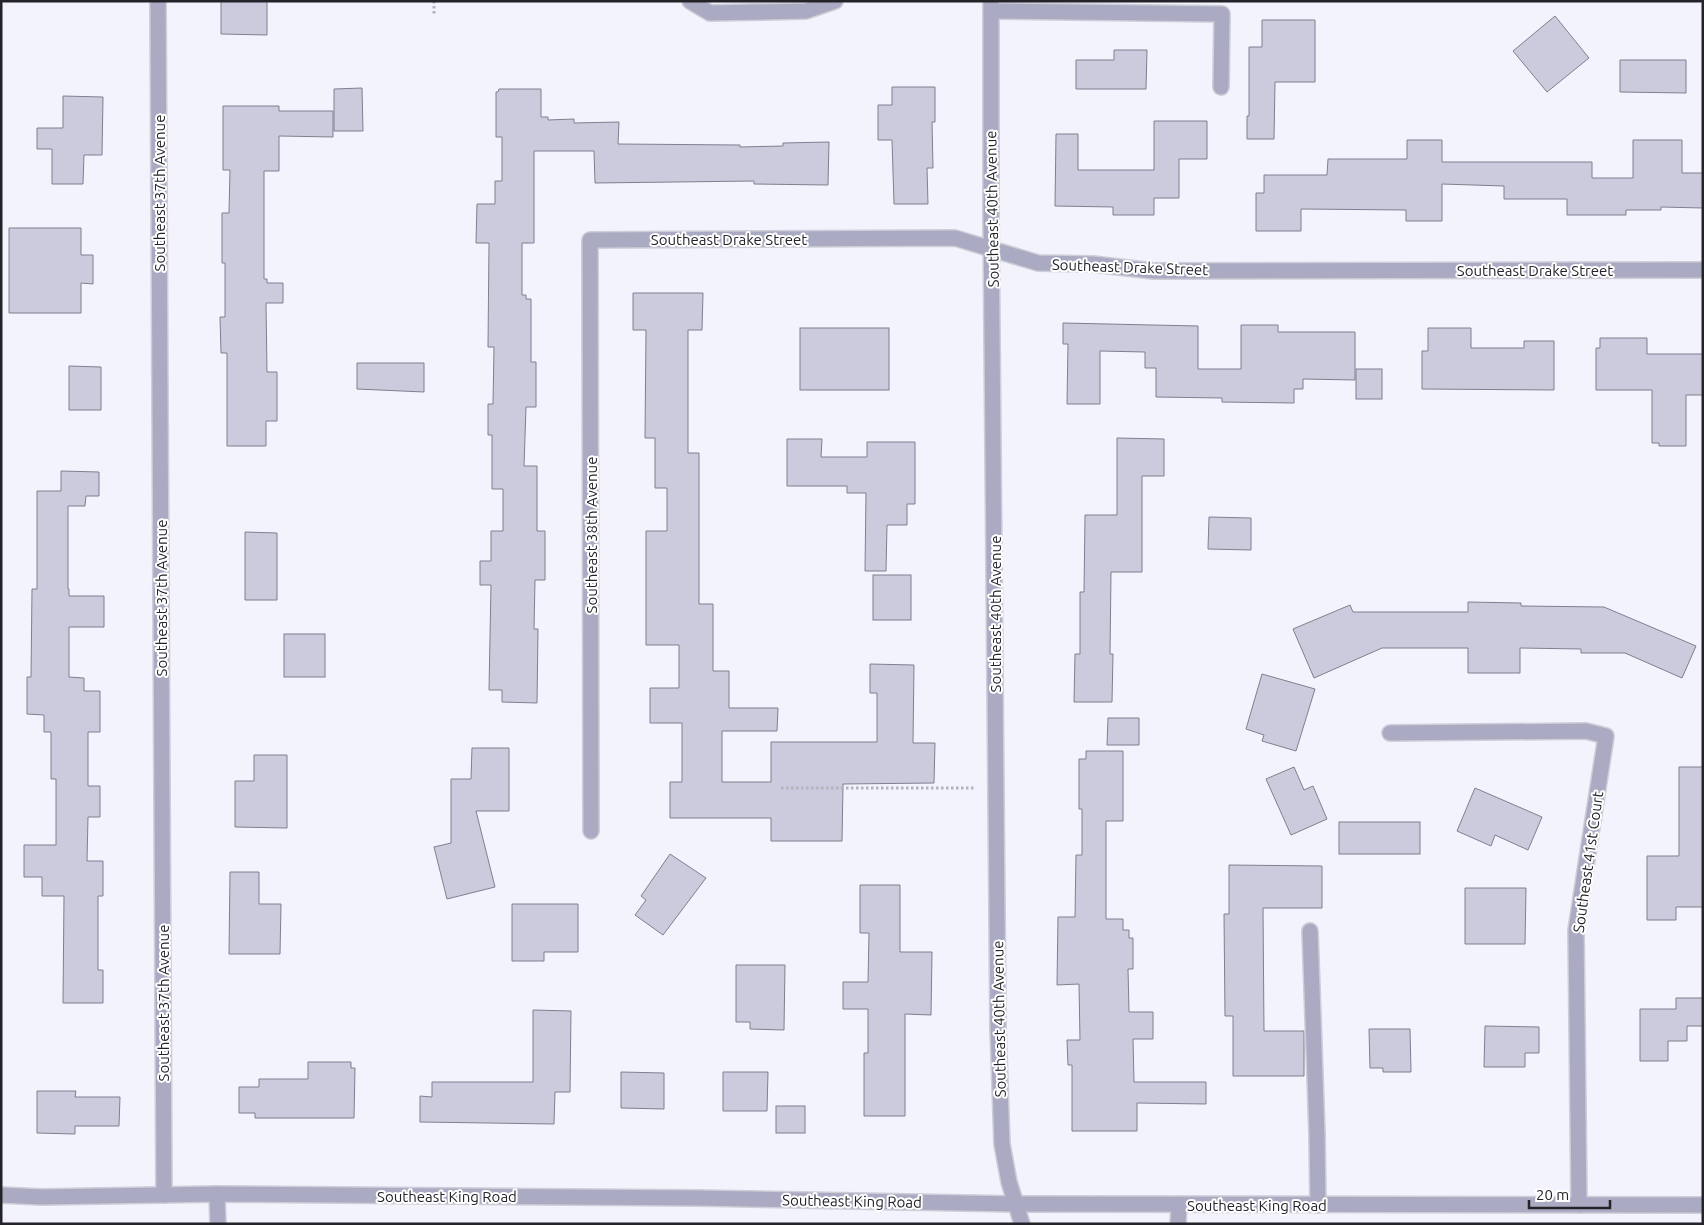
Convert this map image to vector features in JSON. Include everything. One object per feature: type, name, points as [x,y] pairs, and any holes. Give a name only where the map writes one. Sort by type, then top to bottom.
[{"type":"street","name":"Southeast 37th Avenue","points":[[158,1],[164,1195]]},
{"type":"street","points":[[690,1],[710,13],[806,11],[835,1]]},
{"type":"street","points":[[991,6],[1222,14],[1221,88]]},
{"type":"street","name":"Southeast 40th Avenue","points":[[991,6],[998,1028],[1002,1144],[1009,1182],[1022,1224]]},
{"type":"street","name":"Southeast Drake Street","points":[[590,240],[954,238],[1038,263],[1093,264],[1153,271],[1703,270]]},
{"type":"street","name":"Southeast 38th Avenue","points":[[590,240],[591,831]]},
{"type":"street","name":"Southeast 41st Court","points":[[1390,733],[1586,732],[1606,736],[1576,930],[1579,1205]]},
{"type":"street","points":[[1310,931],[1318,1205]]},
{"type":"street","name":"Southeast King Road","points":[[1,1195],[41,1197],[217,1194],[698,1198],[1179,1205],[1703,1205]]},
{"type":"street","points":[[217,1194],[218,1224]]},
{"type":"street","points":[[1178,1224],[1179,1205]]},
{"type":"path","points":[[434,1],[434,14]]},
{"type":"path","points":[[781,788],[996,788]]},
{"type":"building","points":[[221,1],[267,1],[267,35],[221,34]]},
{"type":"building","points":[[1555,16],[1589,58],[1547,92],[1513,51]]},
{"type":"building","points":[[1262,20],[1315,20],[1315,82],[1275,82],[1274,139],[1247,139],[1249,47],[1262,47]]},
{"type":"building","points":[[1114,50],[1147,50],[1146,89],[1076,89],[1076,60],[1114,60]]},
{"type":"building","points":[[1620,60],[1686,60],[1686,93],[1620,92]]},
{"type":"building","points":[[892,87],[935,87],[935,122],[932,122],[933,168],[927,168],[928,204],[894,204],[892,140],[878,140],[878,105],[892,105]]},
{"type":"building","points":[[362,88],[363,131],[334,131],[334,89]]},
{"type":"building","points":[[499,89],[541,89],[541,117],[548,117],[548,120],[574,119],[574,123],[619,122],[618,144],[740,145],[740,147],[783,146],[783,143],[829,142],[828,185],[754,184],[754,181],[595,183],[594,151],[534,151],[534,243],[522,243],[522,295],[526,295],[526,299],[531,299],[531,362],[536,362],[536,407],[526,407],[524,466],[537,466],[537,531],[545,531],[545,580],[535,580],[534,629],[538,629],[537,703],[502,702],[502,690],[489,690],[491,585],[480,585],[480,561],[491,561],[491,531],[503,531],[503,489],[492,489],[492,435],[488,435],[488,404],[493,404],[494,347],[488,347],[489,243],[476,243],[477,204],[495,204],[495,181],[502,181],[502,137],[496,137],[496,92]]},
{"type":"building","points":[[63,96],[103,97],[102,155],[84,155],[83,184],[52,184],[52,149],[37,149],[37,128],[63,128]]},
{"type":"building","points":[[223,106],[279,106],[279,111],[333,111],[333,137],[279,136],[279,171],[264,171],[264,279],[267,279],[267,283],[283,283],[283,303],[266,303],[267,372],[277,372],[277,421],[266,421],[266,446],[227,446],[227,353],[221,353],[220,317],[225,317],[225,263],[222,263],[222,213],[229,213],[230,170],[223,170]]},
{"type":"building","points":[[1154,121],[1207,121],[1207,159],[1179,159],[1179,198],[1154,198],[1154,215],[1113,215],[1113,207],[1055,206],[1056,134],[1078,134],[1078,170],[1154,170]]},
{"type":"building","points":[[1407,140],[1442,140],[1442,162],[1592,162],[1592,178],[1633,178],[1633,140],[1682,140],[1682,173],[1703,173],[1703,208],[1661,207],[1661,210],[1626,210],[1626,215],[1567,215],[1567,199],[1504,199],[1504,186],[1442,184],[1442,221],[1406,221],[1406,210],[1301,209],[1301,231],[1256,231],[1256,193],[1264,193],[1264,175],[1327,175],[1328,159],[1407,159]]},
{"type":"building","points":[[9,228],[81,228],[81,255],[93,255],[93,284],[81,283],[81,313],[9,313]]},
{"type":"building","points":[[633,293],[703,293],[702,330],[688,330],[688,453],[699,453],[699,604],[713,604],[713,671],[729,671],[729,708],[778,708],[777,731],[722,731],[722,782],[771,782],[771,742],[877,742],[877,693],[870,693],[870,664],[914,665],[913,743],[935,743],[934,783],[843,784],[842,841],[771,841],[771,818],[670,818],[670,782],[682,782],[682,723],[650,723],[650,688],[679,688],[679,645],[646,645],[646,531],[667,531],[667,488],[655,488],[655,438],[645,438],[646,330],[633,330]]},
{"type":"building","points":[[1063,323],[1198,326],[1198,369],[1241,369],[1241,325],[1278,325],[1278,332],[1355,332],[1355,380],[1303,379],[1303,389],[1294,389],[1294,403],[1222,402],[1222,398],[1156,397],[1156,368],[1145,368],[1145,352],[1100,351],[1100,404],[1067,404],[1068,344],[1063,344]]},
{"type":"building","points":[[800,328],[889,328],[889,390],[800,390]]},
{"type":"building","points":[[1428,328],[1471,328],[1471,348],[1524,348],[1524,341],[1554,341],[1554,390],[1422,389],[1422,351],[1428,351]]},
{"type":"building","points":[[1600,338],[1647,338],[1647,354],[1703,354],[1703,395],[1686,395],[1686,446],[1659,446],[1659,443],[1652,443],[1652,390],[1596,390],[1596,348],[1600,348]]},
{"type":"building","points":[[357,363],[424,363],[424,392],[357,389]]},
{"type":"building","points":[[69,366],[101,367],[101,410],[69,410]]},
{"type":"building","points":[[1356,369],[1382,369],[1382,399],[1356,399]]},
{"type":"building","points":[[1117,438],[1164,439],[1164,476],[1142,476],[1142,572],[1111,572],[1110,654],[1113,654],[1112,702],[1074,702],[1075,654],[1080,654],[1080,592],[1084,592],[1085,515],[1117,515]]},
{"type":"building","points":[[787,439],[822,439],[821,457],[867,457],[867,442],[915,442],[915,504],[907,504],[907,525],[887,525],[886,571],[865,571],[866,493],[847,493],[847,486],[787,486]]},
{"type":"building","points":[[61,471],[99,472],[99,496],[86,496],[85,506],[68,506],[68,589],[69,596],[104,596],[104,627],[69,627],[69,677],[84,678],[84,691],[100,691],[100,732],[88,732],[88,786],[100,786],[100,817],[88,817],[87,861],[103,861],[103,896],[98,896],[98,970],[103,970],[103,1003],[63,1003],[64,896],[42,896],[42,877],[24,877],[24,845],[56,845],[56,779],[51,779],[51,732],[44,732],[44,715],[27,714],[27,677],[31,677],[32,589],[37,589],[37,491],[61,491]]},
{"type":"building","points":[[1209,517],[1251,518],[1251,550],[1208,549]]},
{"type":"building","points":[[245,532],[277,533],[277,600],[245,600]]},
{"type":"building","points":[[873,575],[911,575],[911,620],[873,620]]},
{"type":"building","points":[[1468,602],[1521,603],[1521,606],[1604,607],[1696,646],[1682,678],[1625,653],[1581,653],[1581,649],[1520,648],[1520,673],[1468,673],[1468,648],[1382,648],[1314,678],[1293,629],[1350,605],[1353,612],[1468,612]]},
{"type":"building","points":[[284,634],[325,634],[325,677],[284,677]]},
{"type":"building","points":[[1262,674],[1315,689],[1296,751],[1262,741],[1264,735],[1246,729]]},
{"type":"building","points":[[1108,718],[1139,718],[1139,745],[1107,745]]},
{"type":"building","points":[[472,748],[509,748],[509,811],[476,811],[495,887],[447,899],[434,847],[451,843],[451,779],[471,779]]},
{"type":"building","points":[[1086,751],[1123,751],[1123,821],[1106,821],[1106,919],[1123,919],[1123,930],[1129,930],[1129,938],[1133,938],[1133,969],[1128,969],[1129,1012],[1153,1012],[1153,1039],[1133,1039],[1134,1082],[1206,1082],[1206,1104],[1137,1103],[1137,1131],[1072,1131],[1072,1065],[1068,1065],[1067,1040],[1080,1040],[1079,984],[1057,985],[1058,917],[1075,917],[1076,855],[1082,855],[1082,809],[1079,809],[1079,759],[1086,759]]},
{"type":"building","points":[[254,755],[287,755],[287,828],[235,827],[235,781],[254,781]]},
{"type":"building","points":[[1294,767],[1304,790],[1313,786],[1327,819],[1291,835],[1266,779]]},
{"type":"building","points":[[1679,767],[1703,767],[1703,907],[1676,907],[1676,920],[1647,920],[1647,856],[1679,856]]},
{"type":"building","points":[[1475,788],[1542,817],[1528,850],[1495,835],[1491,846],[1457,831]]},
{"type":"building","points":[[1339,822],[1420,822],[1420,854],[1339,854]]},
{"type":"building","points":[[670,854],[706,878],[663,935],[635,915],[646,900],[641,896]]},
{"type":"building","points":[[1229,865],[1322,866],[1322,908],[1263,908],[1264,1031],[1304,1031],[1304,1076],[1233,1076],[1233,1016],[1225,1016],[1224,914],[1229,914]]},
{"type":"building","points":[[230,872],[259,872],[259,904],[281,904],[280,954],[229,954]]},
{"type":"building","points":[[860,885],[900,885],[900,952],[932,952],[931,1015],[905,1014],[905,1116],[864,1116],[864,1053],[868,1053],[868,1009],[843,1009],[843,982],[868,982],[869,933],[860,933]]},
{"type":"building","points":[[1465,888],[1526,888],[1525,944],[1465,944]]},
{"type":"building","points":[[512,904],[578,904],[578,952],[544,952],[544,961],[512,961]]},
{"type":"building","points":[[736,965],[785,965],[784,1030],[750,1029],[750,1022],[736,1022]]},
{"type":"building","points":[[1676,998],[1703,998],[1703,1026],[1687,1026],[1687,1041],[1668,1041],[1668,1061],[1640,1061],[1640,1009],[1676,1009]]},
{"type":"building","points":[[533,1010],[571,1011],[570,1092],[555,1092],[554,1124],[420,1122],[420,1096],[432,1097],[432,1082],[533,1082]]},
{"type":"building","points":[[1485,1026],[1539,1027],[1539,1053],[1525,1053],[1525,1067],[1484,1067]]},
{"type":"building","points":[[1369,1029],[1410,1029],[1411,1072],[1383,1072],[1383,1068],[1370,1068]]},
{"type":"building","points":[[308,1062],[351,1062],[351,1068],[355,1068],[354,1118],[255,1118],[255,1113],[239,1113],[239,1087],[259,1087],[259,1079],[308,1079]]},
{"type":"building","points":[[621,1072],[664,1073],[664,1109],[621,1108]]},
{"type":"building","points":[[723,1072],[768,1072],[767,1111],[723,1111]]},
{"type":"building","points":[[37,1091],[76,1091],[75,1097],[120,1097],[119,1126],[75,1126],[75,1134],[37,1133]]},
{"type":"building","points":[[776,1106],[805,1106],[805,1133],[776,1133]]}]
